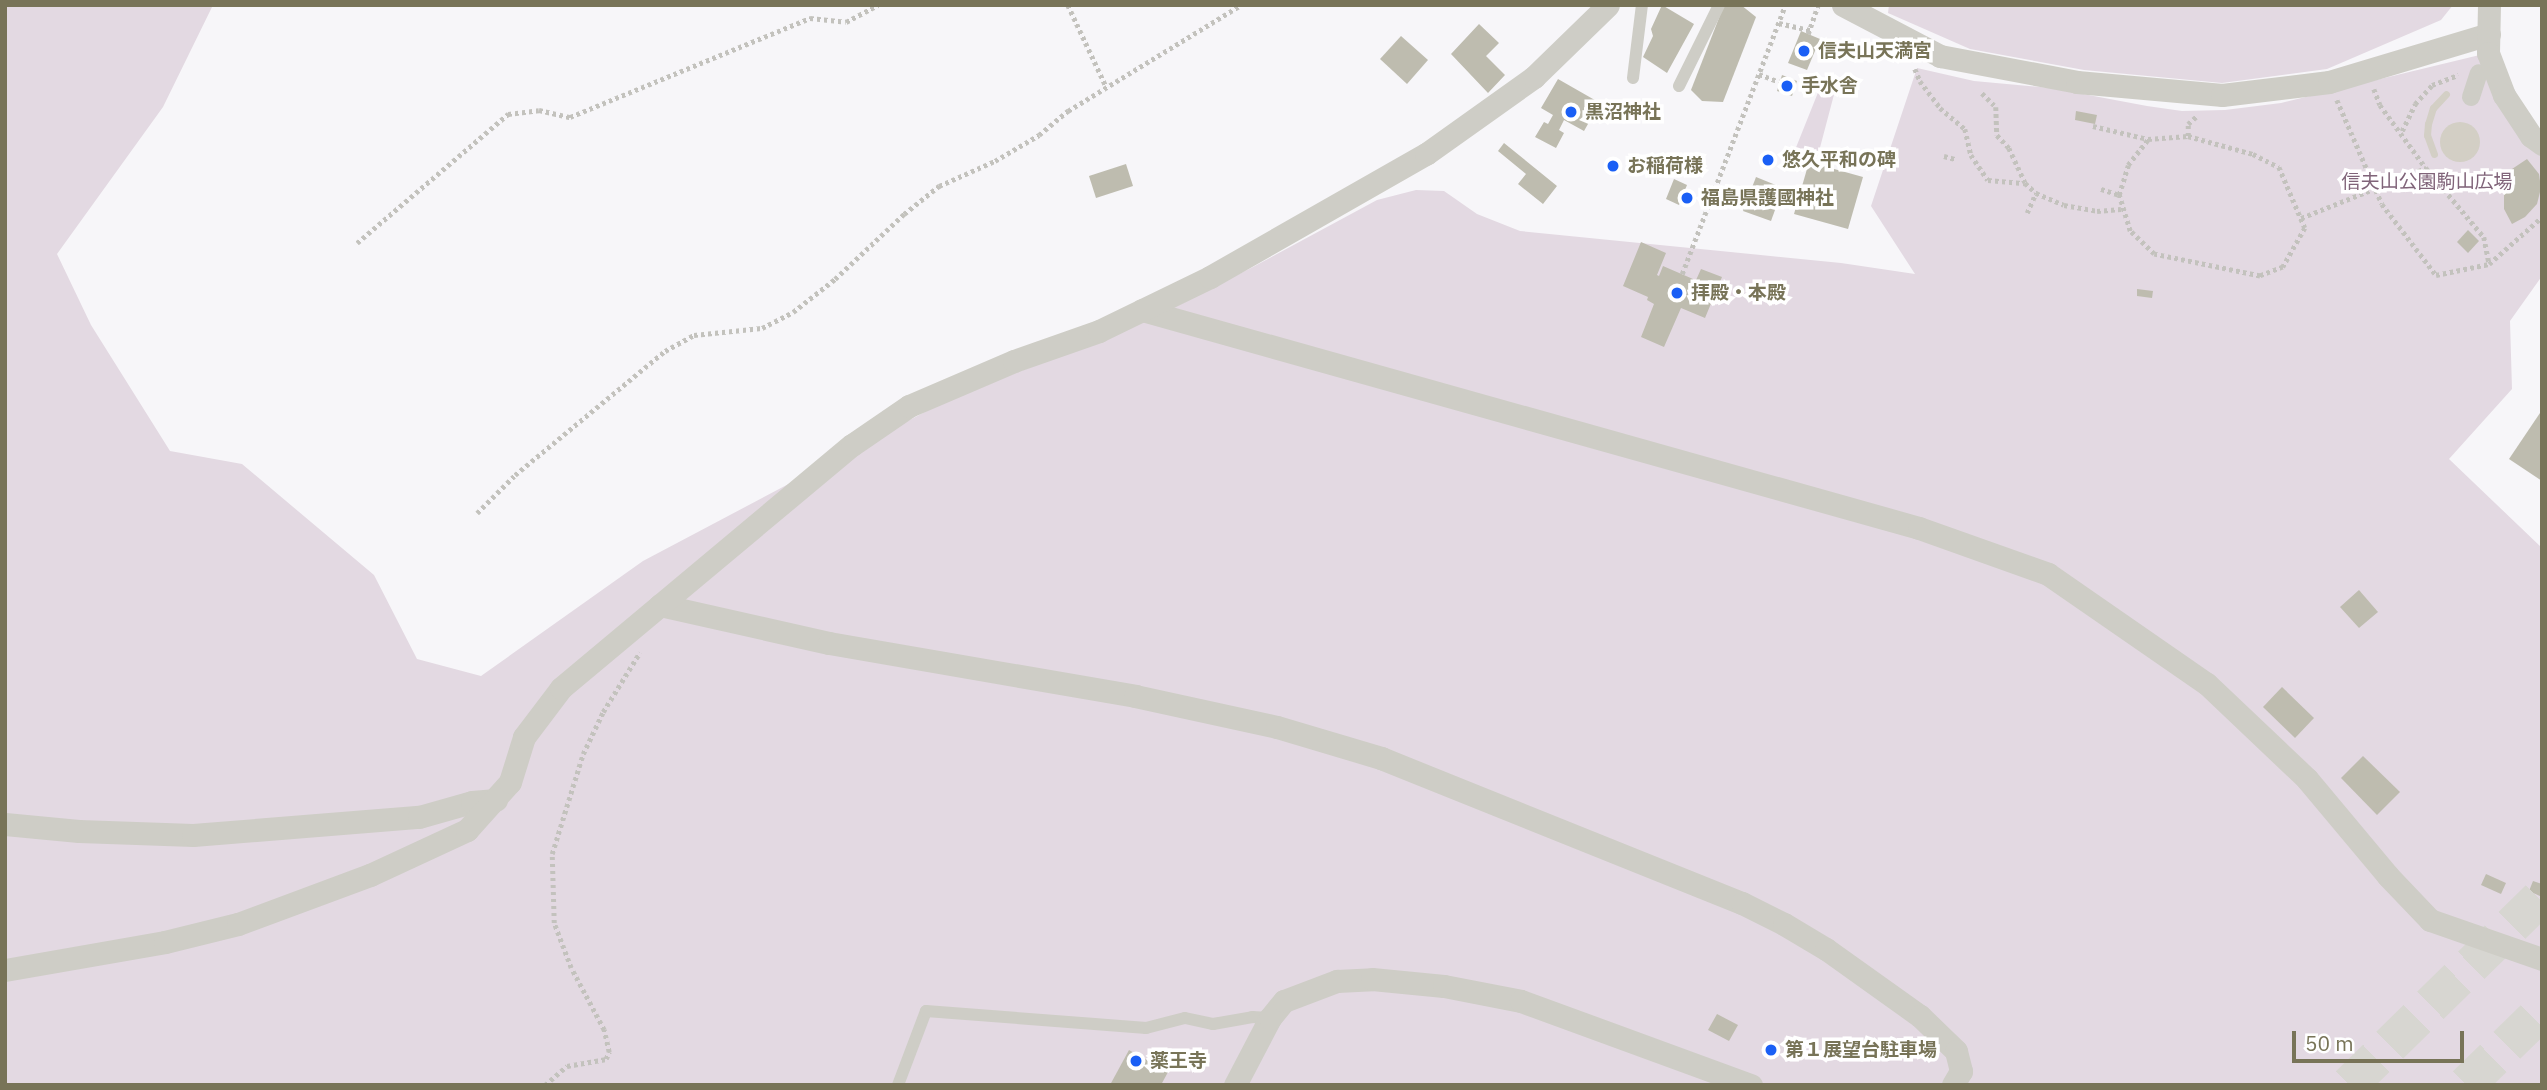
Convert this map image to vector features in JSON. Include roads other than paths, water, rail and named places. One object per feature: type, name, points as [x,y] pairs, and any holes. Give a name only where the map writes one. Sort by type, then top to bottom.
[{"type":"street","points":[[5,970],[165,942],[237,924],[326,893],[467,830],[496,800],[517,769],[524,737],[561,688],[852,445],[909,406],[1014,361],[1099,331],[1210,276],[1467,128],[1534,77],[1608,5]]},
{"type":"street","points":[[1843,5],[1940,56],[2077,82],[2141,90],[2222,95],[2329,82],[2488,34]]},
{"type":"street","points":[[2489,5],[2488,53],[2504,95],[2531,136],[2542,144]]},
{"type":"street","points":[[2471,97],[2479,73]]},
{"type":"street","points":[[1142,310],[1919,528],[2048,574],[2207,684],[2307,779],[2388,876],[2430,920],[2542,959]]},
{"type":"street","points":[[660,605],[829,643],[1135,696],[1277,727],[1381,758],[1742,902],[1784,924],[1826,949],[1920,1016],[1956,1051],[1961,1071],[1953,1085]]},
{"type":"street","points":[[5,824],[79,831],[193,835],[419,817],[472,802],[496,800]]},
{"type":"street","points":[[1235,1085],[1270,1018],[1284,1001],[1337,981],[1372,979],[1444,986],[1521,1001],[1751,1085]]},
{"type":"lane","points":[[1633,78],[1642,5]]},
{"type":"lane","points":[[1679,86],[1719,5]]},
{"type":"lane","points":[[898,1085],[926,1011],[1146,1028],[1185,1018],[1213,1024],[1252,1017],[1270,1018]]},
{"type":"waterway","points":[[2434,154],[2427,135],[2428,124],[2433,108],[2446,94]]},
{"type":"tunnel","points":[[2349,1085],[2542,896]]},
{"type":"tunnel","points":[[2466,1085],[2542,1011]]},
{"type":"place","name":"信夫山天満宮","points":[[1804,51]]},
{"type":"place","name":"手水舎","points":[[1787,86]]},
{"type":"place","name":"黒沼神社","points":[[1571,112]]},
{"type":"place","name":"悠久平和の碑","points":[[1768,160]]},
{"type":"place","name":"お稲荷様","points":[[1613,166]]},
{"type":"place","name":"福島県護國神社","points":[[1687,198]]},
{"type":"place","name":"拝殿・本殿","points":[[1677,293]]},
{"type":"place","name":"第１展望台駐車場","points":[[1771,1050]]},
{"type":"place","name":"薬王寺","points":[[1136,1061]]},
{"type":"park label","name":"信夫山公園駒山広場","points":[[2427,182]]}]
